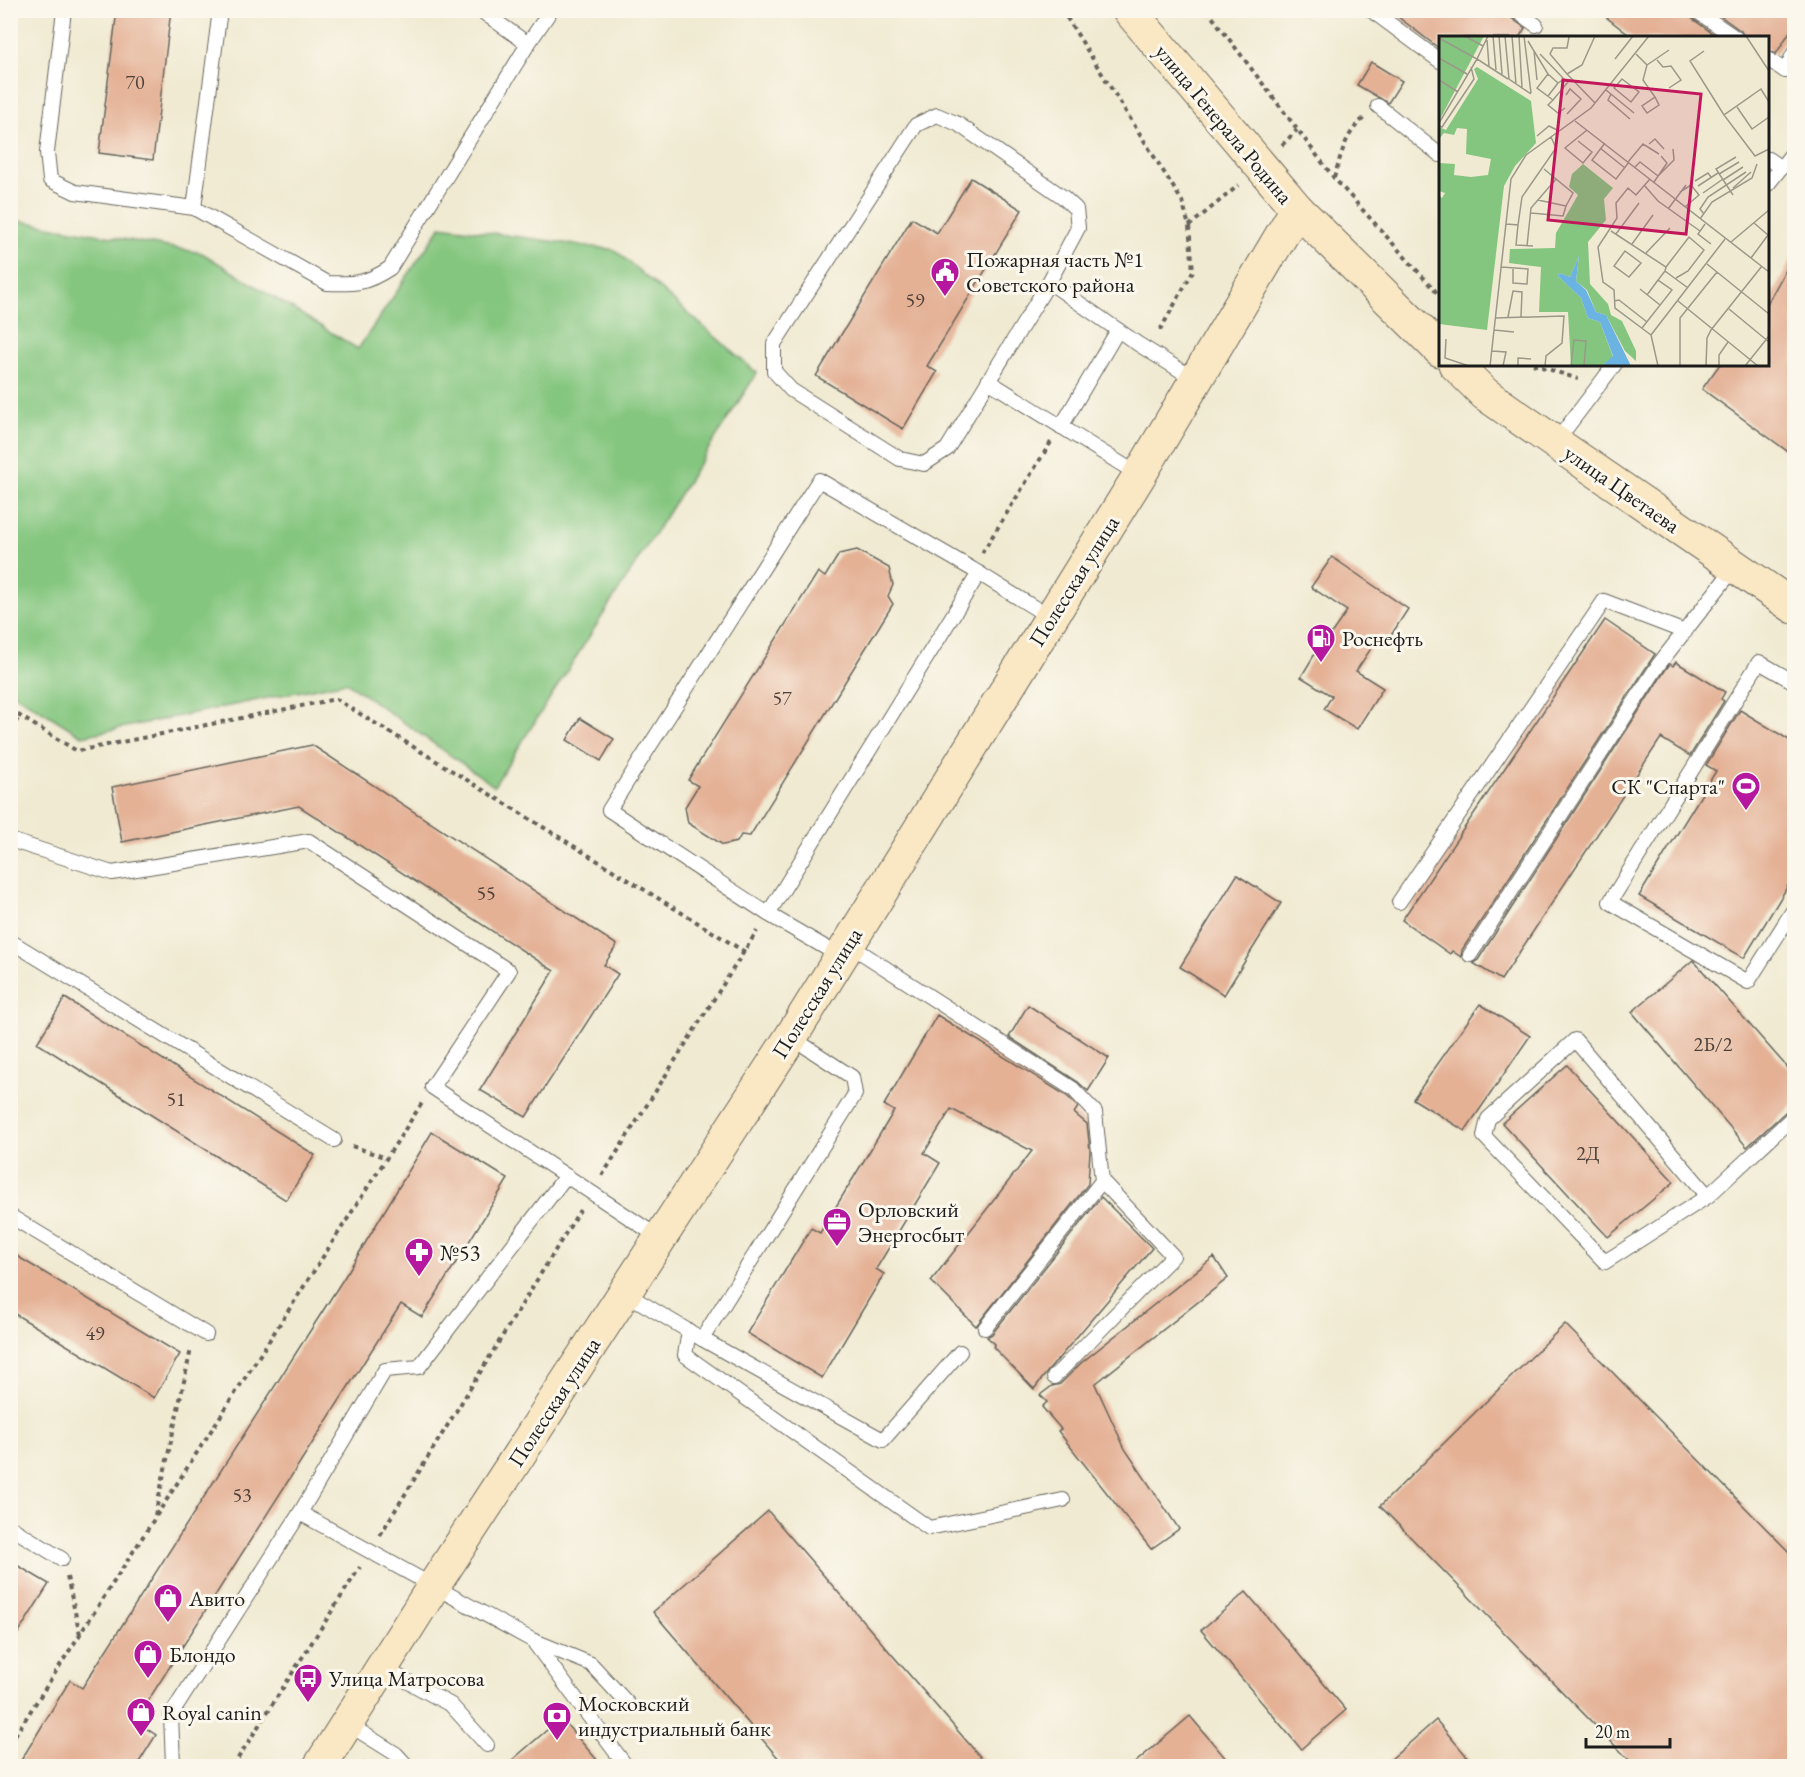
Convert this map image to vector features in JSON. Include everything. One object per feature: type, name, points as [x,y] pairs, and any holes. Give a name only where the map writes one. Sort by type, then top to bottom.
[{"type":"street","name":"улица Генерала Родина","points":[[1139,15],[1297,209]]},
{"type":"street","points":[[1297,209],[1439,349]]},
{"type":"street","name":"Полесская улица","points":[[320,1767],[433,1587],[791,1037],[1139,476],[1297,209]]},
{"type":"street","name":"улица Цветаева","points":[[1457,366],[1485,394],[1794,607]]},
{"type":"lane","points":[[64,10],[47,152],[50,180],[75,192],[194,208],[327,284],[350,284],[373,279],[390,268],[528,44],[552,10]]},
{"type":"lane","points":[[194,208],[220,10]]},
{"type":"lane","points":[[480,10],[528,44]]},
{"type":"lane","points":[[1371,10],[1439,61]]},
{"type":"lane","points":[[1515,10],[1536,26]]},
{"type":"lane","points":[[1695,10],[1733,36]]},
{"type":"lane","points":[[1769,60],[1790,74],[1794,53]]},
{"type":"lane","points":[[1378,106],[1439,154]]},
{"type":"lane","points":[[937,115],[958,124],[1063,197],[1076,209],[1078,228],[1049,282],[947,449],[924,464],[900,459],[791,390],[774,371],[774,344],[916,125],[937,115]]},
{"type":"lane","points":[[1769,182],[1794,151]]},
{"type":"lane","points":[[1769,160],[1781,168]]},
{"type":"lane","points":[[1049,282],[1196,380]]},
{"type":"lane","points":[[1061,427],[1118,330]]},
{"type":"lane","points":[[1555,443],[1613,366]]},
{"type":"lane","points":[[988,381],[1139,476]]},
{"type":"lane","points":[[1052,618],[819,480],[609,810],[768,914],[844,950],[1073,1089],[1095,1112],[1102,1181],[1173,1256],[1054,1377]]},
{"type":"lane","points":[[1470,955],[1659,664],[1735,567]]},
{"type":"lane","points":[[768,914],[975,571]]},
{"type":"lane","points":[[1399,902],[1604,601],[1685,632]]},
{"type":"lane","points":[[1794,682],[1759,662],[1610,902],[1748,982],[1794,909]]},
{"type":"lane","points":[[10,840],[112,873],[309,841],[509,971],[432,1087],[660,1238]]},
{"type":"lane","points":[[10,940],[334,1140]]},
{"type":"lane","points":[[702,1339],[855,1094],[852,1077],[791,1037]]},
{"type":"lane","points":[[1708,1196],[1575,1041],[1488,1119],[1484,1136],[1605,1262],[1708,1196],[1794,1116]]},
{"type":"lane","points":[[171,1767],[173,1764],[171,1715],[300,1513],[385,1370],[419,1366],[566,1176]]},
{"type":"lane","points":[[985,1328],[1102,1181]]},
{"type":"lane","points":[[10,1216],[201,1331]]},
{"type":"lane","points":[[625,1293],[702,1339],[883,1440],[960,1352]]},
{"type":"lane","points":[[689,1331],[685,1355],[930,1528],[1063,1500]]},
{"type":"lane","points":[[300,1513],[532,1640],[591,1664],[628,1704]]},
{"type":"lane","points":[[10,1527],[62,1559]]},
{"type":"lane","points":[[532,1640],[626,1767]]},
{"type":"lane","points":[[383,1668],[451,1706],[487,1745]]},
{"type":"lane","points":[[348,1724],[396,1754],[407,1767]]},
{"type":"path","points":[[1062,10],[1163,168],[1185,210],[1189,226],[1193,271],[1148,350]]},
{"type":"path","points":[[1207,10],[1334,178],[1439,295]]},
{"type":"path","points":[[1334,178],[1344,145],[1353,127],[1378,106]]},
{"type":"path","points":[[1539,366],[1597,385]]},
{"type":"path","points":[[975,571],[1061,427]]},
{"type":"path","points":[[10,710],[77,751],[336,699],[745,952]]},
{"type":"path","points":[[10,730],[20,716]]},
{"type":"path","points":[[233,1767],[370,1552],[591,1192],[768,914]]},
{"type":"path","points":[[10,1743],[432,1087]]},
{"type":"path","points":[[334,1140],[386,1158]]},
{"type":"path","points":[[154,1520],[201,1331]]},
{"type":"path","points":[[62,1559],[80,1634]]},
{"type":"green space","points":[[10,219],[202,253],[358,349],[441,226],[615,250],[757,373],[494,786],[346,682],[82,736],[11,692]]},
{"type":"building","points":[[117,10],[171,10],[153,160],[99,153]]},
{"type":"building","points":[[1389,10],[1506,10],[1510,17],[1525,28],[1520,36],[1439,36],[1439,48]]},
{"type":"building","points":[[1597,10],[1686,10],[1690,17],[1716,36],[1630,36]]},
{"type":"building","points":[[1712,10],[1787,10],[1794,16],[1794,25],[1776,54],[1769,51],[1769,36],[1744,36],[1741,31]]},
{"type":"building","points":[[1371,62],[1402,81],[1388,103],[1357,85]]},
{"type":"building","points":[[971,178],[1022,210],[927,366],[937,372],[903,429],[816,376],[912,218],[937,233]]},
{"type":"building","points":[[1794,255],[1794,456],[1702,389],[1719,366],[1769,366],[1769,300]]},
{"type":"building","points":[[857,550],[889,568],[893,585],[888,596],[893,604],[750,836],[741,835],[737,842],[723,845],[688,823],[685,807],[698,786],[688,780],[818,572],[825,577],[839,554]]},
{"type":"building","points":[[1332,557],[1408,609],[1388,640],[1380,635],[1356,671],[1383,688],[1357,729],[1324,709],[1332,696],[1301,677],[1319,647],[1321,648],[1347,611],[1311,587]]},
{"type":"building","points":[[1605,620],[1655,654],[1462,950],[1461,957],[1452,951],[1450,954],[1402,920]]},
{"type":"building","points":[[1676,662],[1725,692],[1721,699],[1724,701],[1690,756],[1661,738],[1501,980],[1473,963],[1478,960],[1666,669],[1670,664],[1673,666]]},
{"type":"building","points":[[1740,710],[1794,743],[1794,876],[1744,958],[1639,896],[1716,771],[1706,765]]},
{"type":"building","points":[[580,718],[614,739],[601,761],[567,740]]},
{"type":"building","points":[[312,745],[617,945],[604,965],[618,974],[526,1117],[480,1090],[554,971],[299,806],[122,842],[112,787]]},
{"type":"building","points":[[1237,875],[1281,903],[1224,995],[1180,967]]},
{"type":"building","points":[[1693,960],[1794,1075],[1794,1104],[1747,1147],[1632,1012]]},
{"type":"building","points":[[65,998],[315,1155],[286,1200],[37,1043]]},
{"type":"building","points":[[1480,1004],[1530,1036],[1465,1131],[1413,1099]]},
{"type":"building","points":[[1028,1005],[1109,1058],[1088,1091],[1009,1037]]},
{"type":"building","points":[[937,1015],[1067,1096],[1078,1107],[1074,1113],[1087,1124],[1090,1150],[1088,1184],[976,1326],[931,1281],[1032,1151],[951,1109],[924,1153],[940,1163],[876,1269],[884,1274],[822,1378],[747,1333],[811,1228],[820,1233],[894,1111],[884,1105]]},
{"type":"building","points":[[1567,1065],[1674,1182],[1608,1237],[1502,1123]]},
{"type":"building","points":[[432,1132],[508,1179],[422,1317],[401,1304],[135,1721],[156,1735],[136,1767],[17,1767],[70,1680],[82,1688],[349,1270]]},
{"type":"building","points":[[1101,1197],[1152,1248],[1034,1389],[993,1347],[995,1344],[987,1337],[992,1334]]},
{"type":"building","points":[[10,1252],[180,1354],[154,1398],[10,1311]]},
{"type":"building","points":[[1214,1257],[1228,1278],[1095,1384],[1125,1449],[1179,1529],[1151,1549],[1058,1431],[1061,1429],[1042,1407],[1047,1402],[1040,1395],[1052,1386],[1060,1384],[1081,1363]]},
{"type":"building","points":[[1565,1324],[1794,1557],[1794,1767],[1636,1767],[1380,1506]]},
{"type":"building","points":[[768,1511],[989,1767],[786,1767],[653,1612]]},
{"type":"building","points":[[10,1561],[49,1584],[10,1646]]},
{"type":"building","points":[[1246,1592],[1346,1710],[1301,1749],[1201,1630]]},
{"type":"building","points":[[1190,1716],[1233,1767],[1130,1767]]},
{"type":"building","name":"Московский индустриальный банк","points":[[561,1718],[603,1767],[504,1767]]},
{"type":"building","points":[[1436,1720],[1476,1767],[1382,1767]]},
{"type":"place","name":"Пожарная часть №1 Советского района","points":[[945,298]]},
{"type":"place","name":"Роснефть","points":[[1321,664]]},
{"type":"place","name":"СК \"Спарта\"","points":[[1746,812]]},
{"type":"place","name":"Орловский Энергосбыт","points":[[837,1248]]},
{"type":"place","name":"№53","points":[[419,1278]]},
{"type":"place","name":"Авито","points":[[168,1624]]},
{"type":"place","name":"Блондо","points":[[148,1680]]},
{"type":"place","name":"Улица Матросова","points":[[308,1704]]},
{"type":"place","name":"Royal canin","points":[[141,1738]]},
{"type":"place","name":"Московский индустриальный банк","points":[[557,1742]]}]
